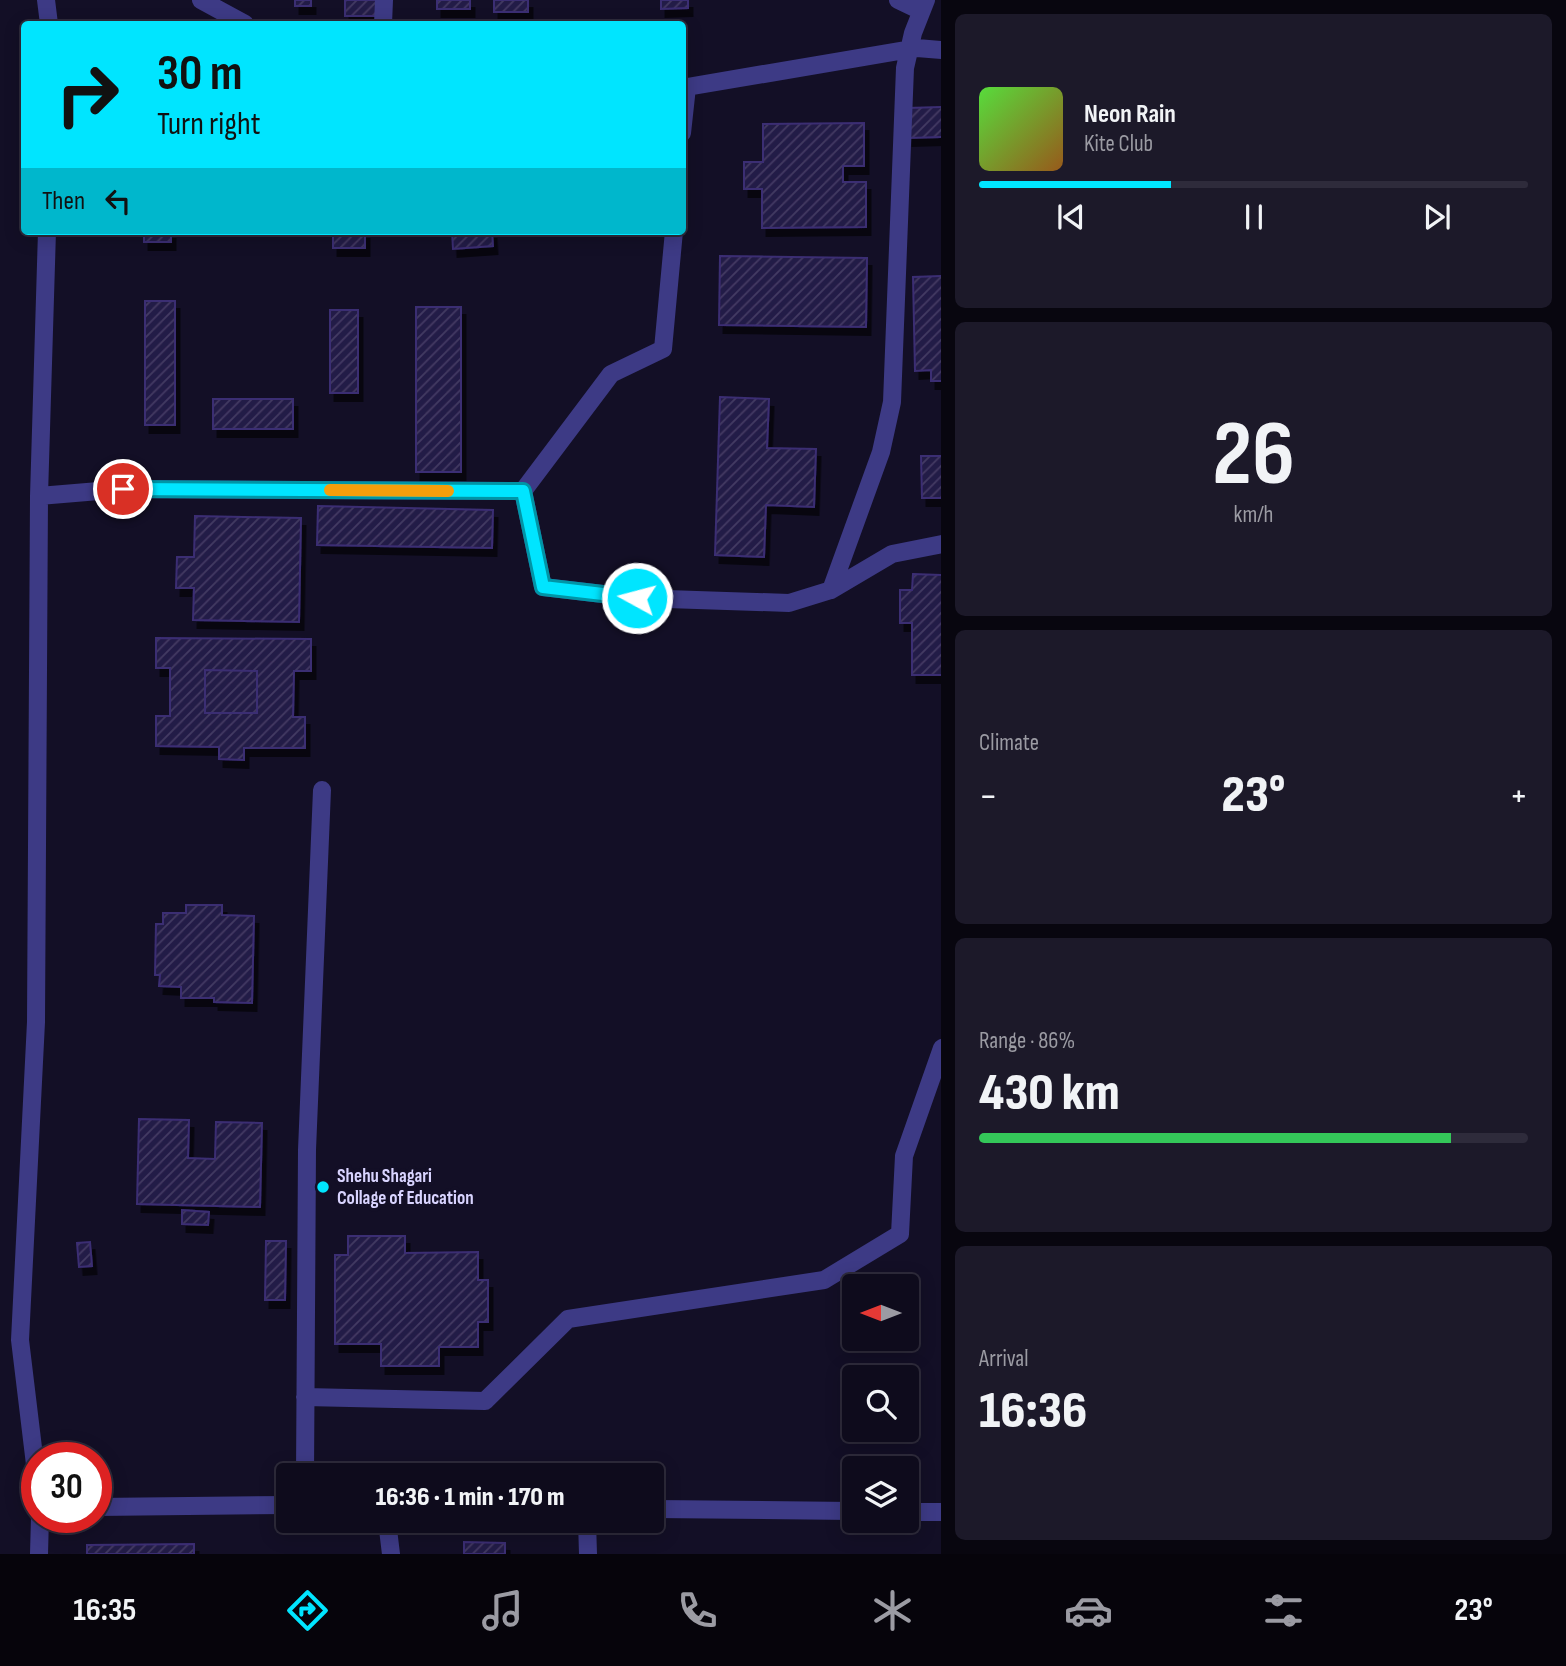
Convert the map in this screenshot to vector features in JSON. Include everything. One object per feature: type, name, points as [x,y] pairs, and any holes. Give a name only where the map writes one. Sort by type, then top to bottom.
[{"type":"street","points":[[46,0],[49,21]]},
{"type":"street","points":[[201,0],[240,21]]},
{"type":"street","points":[[383,21],[384,0]]},
{"type":"street","points":[[831,590],[881,453],[892,402],[905,68],[924,6],[898,0]]},
{"type":"street","points":[[686,96],[687,87],[909,49],[941,50]]},
{"type":"street","points":[[32,1442],[20,1340],[36,1022],[39,496],[47,235]]},
{"type":"street","points":[[674,235],[663,349],[611,374],[523,491],[543,587],[637,598],[789,603],[831,590],[892,554],[941,544]]},
{"type":"street","points":[[39,496],[123,489],[523,491]]},
{"type":"street","points":[[305,1463],[307,1150],[322,790]]},
{"type":"street","points":[[305,1397],[485,1401],[568,1318],[824,1280],[900,1234],[904,1156],[940,1055]]},
{"type":"street","points":[[112,1507],[276,1504]]},
{"type":"street","points":[[664,1509],[842,1511]]},
{"type":"street","points":[[919,1512],[941,1513]]},
{"type":"street","points":[[39,1554],[40,1533]]},
{"type":"street","points":[[388,1533],[391,1554]]},
{"type":"street","points":[[587,1533],[588,1554]]},
{"type":"building","points":[[295,0],[311,0],[311,6],[295,6]]},
{"type":"building","points":[[345,0],[376,0],[377,16],[345,16]]},
{"type":"building","points":[[437,0],[470,0],[470,9],[437,9]]},
{"type":"building","points":[[494,0],[528,0],[528,12],[494,12]]},
{"type":"building","points":[[661,0],[688,0],[688,8],[661,9]]},
{"type":"building","points":[[941,107],[941,137],[908,138],[908,108]]},
{"type":"building","points":[[864,123],[864,166],[843,166],[843,182],[866,182],[866,227],[762,228],[762,189],[744,189],[744,162],[763,162],[763,124]]},
{"type":"building","points":[[144,235],[171,235],[171,242],[144,242]]},
{"type":"building","points":[[333,235],[365,235],[365,248],[333,248]]},
{"type":"building","points":[[452,235],[492,235],[493,246],[453,249]]},
{"type":"building","points":[[720,256],[867,258],[866,327],[719,325]]},
{"type":"building","points":[[941,276],[941,381],[931,381],[931,370],[915,371],[913,277]]},
{"type":"building","points":[[145,301],[175,301],[175,425],[145,425]]},
{"type":"building","points":[[416,307],[461,307],[461,472],[416,472]]},
{"type":"building","points":[[330,310],[358,310],[358,393],[330,393]]},
{"type":"building","points":[[720,397],[769,399],[767,448],[816,449],[814,507],[766,505],[764,557],[715,555]]},
{"type":"building","points":[[213,399],[293,399],[293,429],[213,429]]},
{"type":"building","points":[[921,456],[941,456],[941,498],[922,498]]},
{"type":"building","points":[[318,506],[493,510],[492,548],[317,545]]},
{"type":"building","points":[[195,516],[301,518],[299,622],[193,620],[194,588],[176,588],[177,557],[194,557]]},
{"type":"building","points":[[913,574],[941,575],[941,675],[912,675],[912,623],[900,623],[900,590],[912,590]]},
{"type":"building","points":[[156,638],[311,639],[311,671],[294,671],[293,717],[305,717],[305,748],[244,748],[244,760],[219,759],[219,747],[156,746],[156,716],[170,716],[170,668],[156,668]],"holes":[[[205,670],[257,671],[257,713],[205,713]]]},
{"type":"building","points":[[205,670],[257,671],[257,713],[205,713]]},
{"type":"building","points":[[186,905],[222,905],[222,915],[254,916],[252,1003],[214,1002],[214,998],[181,998],[181,987],[159,986],[160,975],[155,975],[156,924],[163,924],[163,913],[186,913]]},
{"type":"building","points":[[139,1119],[189,1120],[188,1158],[215,1159],[216,1122],[262,1123],[260,1207],[137,1204]]},
{"type":"building","points":[[182,1210],[209,1212],[208,1225],[182,1224]]},
{"type":"building","points":[[348,1236],[405,1236],[405,1253],[478,1252],[478,1280],[488,1280],[488,1322],[478,1322],[478,1347],[439,1347],[439,1366],[381,1366],[381,1344],[335,1344],[335,1255],[348,1255]]},
{"type":"building","points":[[266,1241],[286,1241],[285,1300],[265,1300]]},
{"type":"building","points":[[90,1242],[92,1266],[79,1267],[77,1243]]},
{"type":"building","points":[[464,1542],[505,1543],[505,1554],[464,1554]]},
{"type":"building","points":[[194,1544],[194,1554],[87,1554],[87,1545]]},
{"type":"slow traffic","points":[[330,490],[448,491]]},
{"type":"place","name":"Shehu Shagari Collage of Education","points":[[323,1187]]},
{"type":"route","points":[[123,489],[523,491],[543,587],[637,598]]}]
